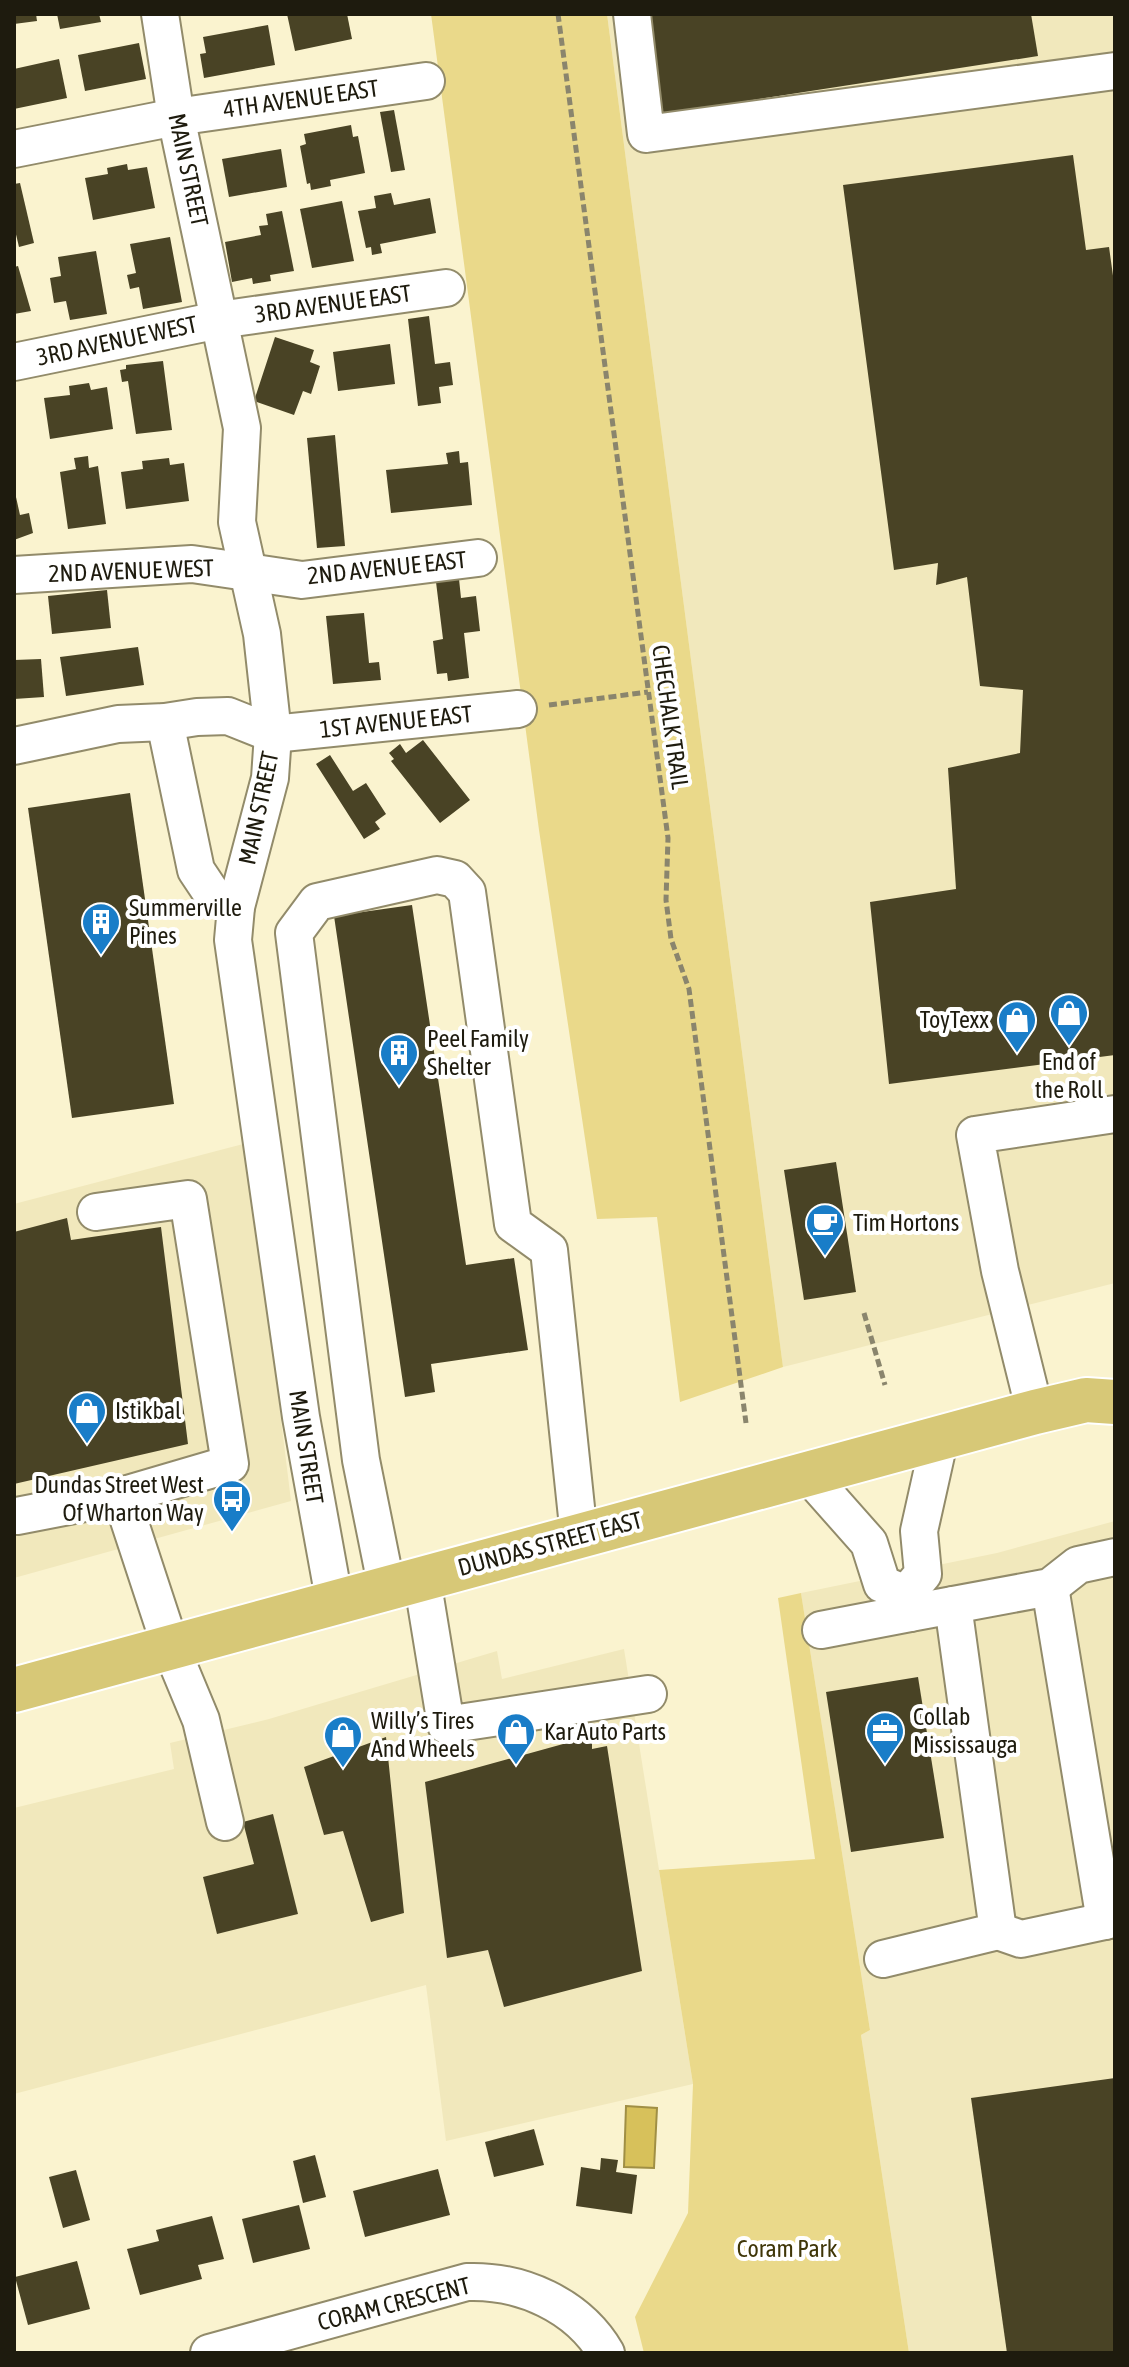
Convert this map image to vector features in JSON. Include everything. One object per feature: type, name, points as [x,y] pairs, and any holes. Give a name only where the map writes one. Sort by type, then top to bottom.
[{"type":"main road","name":"DUNDAS STREET EAST","points":[[14,1690],[1105,1393]]},
{"type":"street","name":"MAIN STREET","points":[[160,14],[176,117],[242,428],[237,522],[262,634],[273,734],[270,778],[236,907],[233,940],[296,1386],[319,1529],[335,1604]]},
{"type":"street","points":[[632,14],[646,134],[1115,71]]},
{"type":"street","name":"4TH AVENUE EAST","points":[[14,149],[176,117],[426,81]]},
{"type":"street","name":"3RD AVENUE EAST","points":[[219,320],[446,288]]},
{"type":"street","name":"3RD AVENUE WEST","points":[[14,362],[219,320]]},
{"type":"street","name":"2ND AVENUE EAST","points":[[248,570],[302,580],[478,558]]},
{"type":"street","name":"2ND AVENUE WEST","points":[[14,575],[192,564],[248,570]]},
{"type":"street","name":"1ST AVENUE EAST","points":[[273,734],[518,709]]},
{"type":"street","points":[[14,746],[118,724],[197,717],[228,716],[273,734]]},
{"type":"street","points":[[165,722],[196,870],[212,894],[236,907]]},
{"type":"street","points":[[579,1536],[549,1250],[513,1224],[467,892],[455,879],[437,875],[317,902],[294,933],[361,1460],[404,1584],[446,1725],[648,1694]]},
{"type":"street","points":[[1035,1412],[1000,1271],[975,1135],[1115,1114]]},
{"type":"street","points":[[17,1516],[121,1496],[230,1464],[188,1199],[96,1212]]},
{"type":"street","points":[[908,1603],[923,1574],[919,1531],[940,1437]]},
{"type":"street","points":[[807,1473],[869,1543],[882,1584],[908,1603]]},
{"type":"street","points":[[121,1496],[171,1648],[201,1720],[225,1822]]},
{"type":"street","points":[[821,1630],[908,1603],[953,1605],[1050,1587],[1078,1565],[1115,1557]]},
{"type":"street","points":[[883,1959],[998,1931],[1021,1939],[1110,1919],[1102,1825],[1050,1587]]},
{"type":"street","points":[[953,1605],[998,1931]]},
{"type":"street","name":"CORAM CRESCENT","points":[[209,2353],[467,2282],[494,2281],[556,2304],[596,2336],[606,2353]]},
{"type":"path","name":"CHECHALK TRAIL","points":[[558,14],[668,838],[666,900],[671,939],[689,989],[746,1423]]},
{"type":"path","points":[[518,709],[648,692]]},
{"type":"path","points":[[864,1313],[885,1385]]},
{"type":"shaded area","points":[[607,14],[1115,14],[1115,1283],[783,1367]]},
{"type":"shaded area","points":[[247,1143],[291,1501],[14,1578],[14,1204]]},
{"type":"shaded area","points":[[1115,1521],[1115,2353],[909,2353],[861,2035],[870,2030],[801,1593],[997,1553]]},
{"type":"shaded area","points":[[624,1649],[693,2084],[446,2141],[426,1985],[14,2094],[14,1808],[174,1769],[170,1743],[269,1719],[497,1651],[502,1679]]},
{"type":"shaded area","points":[[626,2106],[657,2108],[654,2168],[624,2167]]},
{"type":"green space","points":[[431,14],[607,14],[783,1367],[680,1402],[657,1217],[597,1219],[539,830]]},
{"type":"green space","name":"Coram Park","points":[[801,1593],[870,2030],[861,2035],[909,2353],[644,2353],[635,2317],[688,2213],[693,2084],[659,1870],[815,1859],[778,1598]]},
{"type":"building","points":[[14,14],[36,14],[37,21],[14,24]]},
{"type":"building","points":[[57,14],[99,14],[101,22],[60,29]]},
{"type":"building","points":[[287,14],[347,14],[352,39],[295,51]]},
{"type":"building","points":[[639,14],[1031,14],[1038,56],[655,115]]},
{"type":"building","points":[[268,25],[275,65],[204,78],[200,54],[206,53],[203,37]]},
{"type":"building","points":[[139,43],[146,79],[85,91],[78,55]]},
{"type":"building","points":[[59,59],[67,98],[14,109],[14,69]]},
{"type":"building","points":[[394,110],[405,170],[391,172],[380,112]]},
{"type":"building","points":[[351,125],[353,137],[358,136],[365,173],[330,180],[331,186],[311,190],[310,183],[307,184],[300,146],[306,144],[304,134]]},
{"type":"building","points":[[281,149],[287,187],[229,197],[222,159]]},
{"type":"building","points":[[1073,155],[1086,250],[1109,247],[1115,290],[1115,1055],[889,1084],[870,902],[956,889],[948,768],[1020,753],[1023,690],[980,686],[967,577],[936,585],[938,563],[894,570],[843,185]]},
{"type":"building","points":[[127,164],[128,170],[147,167],[155,208],[93,220],[85,178],[108,174],[107,168]]},
{"type":"building","points":[[20,183],[34,243],[19,247],[14,226],[14,184]]},
{"type":"building","points":[[391,193],[394,205],[430,198],[436,233],[380,244],[382,253],[372,255],[371,247],[366,248],[358,211],[376,208],[374,196]]},
{"type":"building","points":[[342,201],[354,261],[312,268],[300,209]]},
{"type":"building","points":[[282,211],[294,271],[270,275],[271,281],[253,284],[252,278],[232,282],[225,242],[261,235],[259,226],[268,225],[266,214]]},
{"type":"building","points":[[170,237],[182,302],[143,309],[139,287],[130,289],[127,275],[136,273],[130,244]]},
{"type":"building","points":[[96,251],[107,314],[70,320],[66,301],[54,303],[50,278],[61,276],[58,257]]},
{"type":"building","points":[[18,266],[31,311],[14,314],[14,267]]},
{"type":"building","points":[[429,316],[435,364],[450,362],[453,385],[439,387],[441,403],[418,406],[408,319]]},
{"type":"building","points":[[275,337],[314,350],[310,362],[320,366],[311,394],[303,391],[294,415],[254,401]]},
{"type":"building","points":[[390,344],[395,384],[338,391],[333,352]]},
{"type":"building","points":[[163,361],[172,430],[136,434],[128,381],[122,382],[120,370],[126,369],[126,365]]},
{"type":"building","points":[[89,383],[91,390],[107,387],[113,429],[50,439],[44,398],[70,395],[69,386]]},
{"type":"building","points":[[335,435],[345,546],[317,548],[307,438]]},
{"type":"building","points":[[459,451],[460,463],[468,462],[472,505],[391,513],[386,470],[448,464],[446,453]]},
{"type":"building","points":[[88,456],[89,468],[98,466],[106,524],[68,529],[60,472],[76,469],[74,458]]},
{"type":"building","points":[[169,458],[170,465],[184,463],[189,501],[126,509],[121,472],[143,469],[142,461]]},
{"type":"building","points":[[14,488],[20,515],[29,513],[33,533],[14,540]]},
{"type":"building","points":[[459,579],[461,598],[476,596],[480,631],[464,633],[469,678],[448,681],[447,673],[437,674],[433,641],[443,639],[436,582]]},
{"type":"building","points":[[107,590],[111,628],[52,634],[48,596]]},
{"type":"building","points":[[364,613],[369,663],[379,662],[381,680],[333,684],[326,616]]},
{"type":"building","points":[[138,647],[144,685],[66,696],[60,657]]},
{"type":"building","points":[[41,659],[44,697],[14,699],[14,660]]},
{"type":"building","points":[[423,740],[470,800],[440,823],[391,761],[394,759],[389,753],[400,744],[406,753]]},
{"type":"building","points":[[330,755],[353,791],[366,783],[386,814],[375,822],[380,829],[364,839],[316,764]]},
{"type":"building","name":"Summerville Pines","points":[[130,793],[174,1104],[72,1118],[28,808]]},
{"type":"building","name":"Peel Family Shelter","points":[[412,905],[466,1265],[514,1258],[528,1350],[431,1364],[435,1392],[405,1397],[334,916]]},
{"type":"building","points":[[836,1162],[856,1292],[804,1300],[784,1170]]},
{"type":"building","points":[[67,1218],[71,1240],[161,1227],[188,1444],[14,1484],[14,1232]]},
{"type":"building","name":"Collab Mississauga","points":[[918,1677],[944,1838],[851,1852],[826,1692]]},
{"type":"building","points":[[592,1736],[592,1749],[607,1746],[642,1971],[504,2007],[488,1950],[447,1958],[425,1782]]},
{"type":"building","points":[[386,1737],[404,1913],[371,1922],[343,1831],[324,1835],[304,1767]]},
{"type":"building","points":[[273,1814],[298,1914],[217,1934],[203,1877],[254,1864],[243,1822]]},
{"type":"building","points":[[1115,2078],[1115,2353],[1007,2353],[971,2098]]},
{"type":"building","points":[[534,2129],[544,2165],[494,2177],[485,2142]]},
{"type":"building","points":[[315,2155],[326,2197],[303,2203],[293,2161]]},
{"type":"building","points":[[601,2158],[618,2160],[616,2172],[637,2175],[632,2214],[576,2206],[581,2167],[600,2170]]},
{"type":"building","points":[[438,2169],[450,2215],[365,2237],[353,2191]]},
{"type":"building","points":[[76,2170],[90,2220],[63,2228],[49,2177]]},
{"type":"building","points":[[299,2205],[310,2249],[253,2263],[242,2219]]},
{"type":"building","points":[[212,2216],[224,2259],[198,2265],[202,2279],[140,2295],[127,2249],[159,2241],[156,2230]]},
{"type":"building","points":[[77,2261],[90,2309],[28,2325],[15,2277]]},
{"type":"place","name":"Summerville Pines","points":[[101,956]]},
{"type":"place","name":"End of the Roll","points":[[1069,1047]]},
{"type":"place","name":"ToyTexx","points":[[1017,1054]]},
{"type":"place","name":"Peel Family Shelter","points":[[399,1087]]},
{"type":"place","name":"Tim Hortons","points":[[825,1257]]},
{"type":"place","name":"Istikbal","points":[[87,1445]]},
{"type":"place","name":"Dundas Street West Of Wharton Way","points":[[232,1533]]},
{"type":"place","name":"Collab Mississauga","points":[[885,1765]]},
{"type":"place","name":"Kar Auto Parts","points":[[516,1766]]},
{"type":"place","name":"Willy’s Tires And Wheels","points":[[343,1769]]}]
